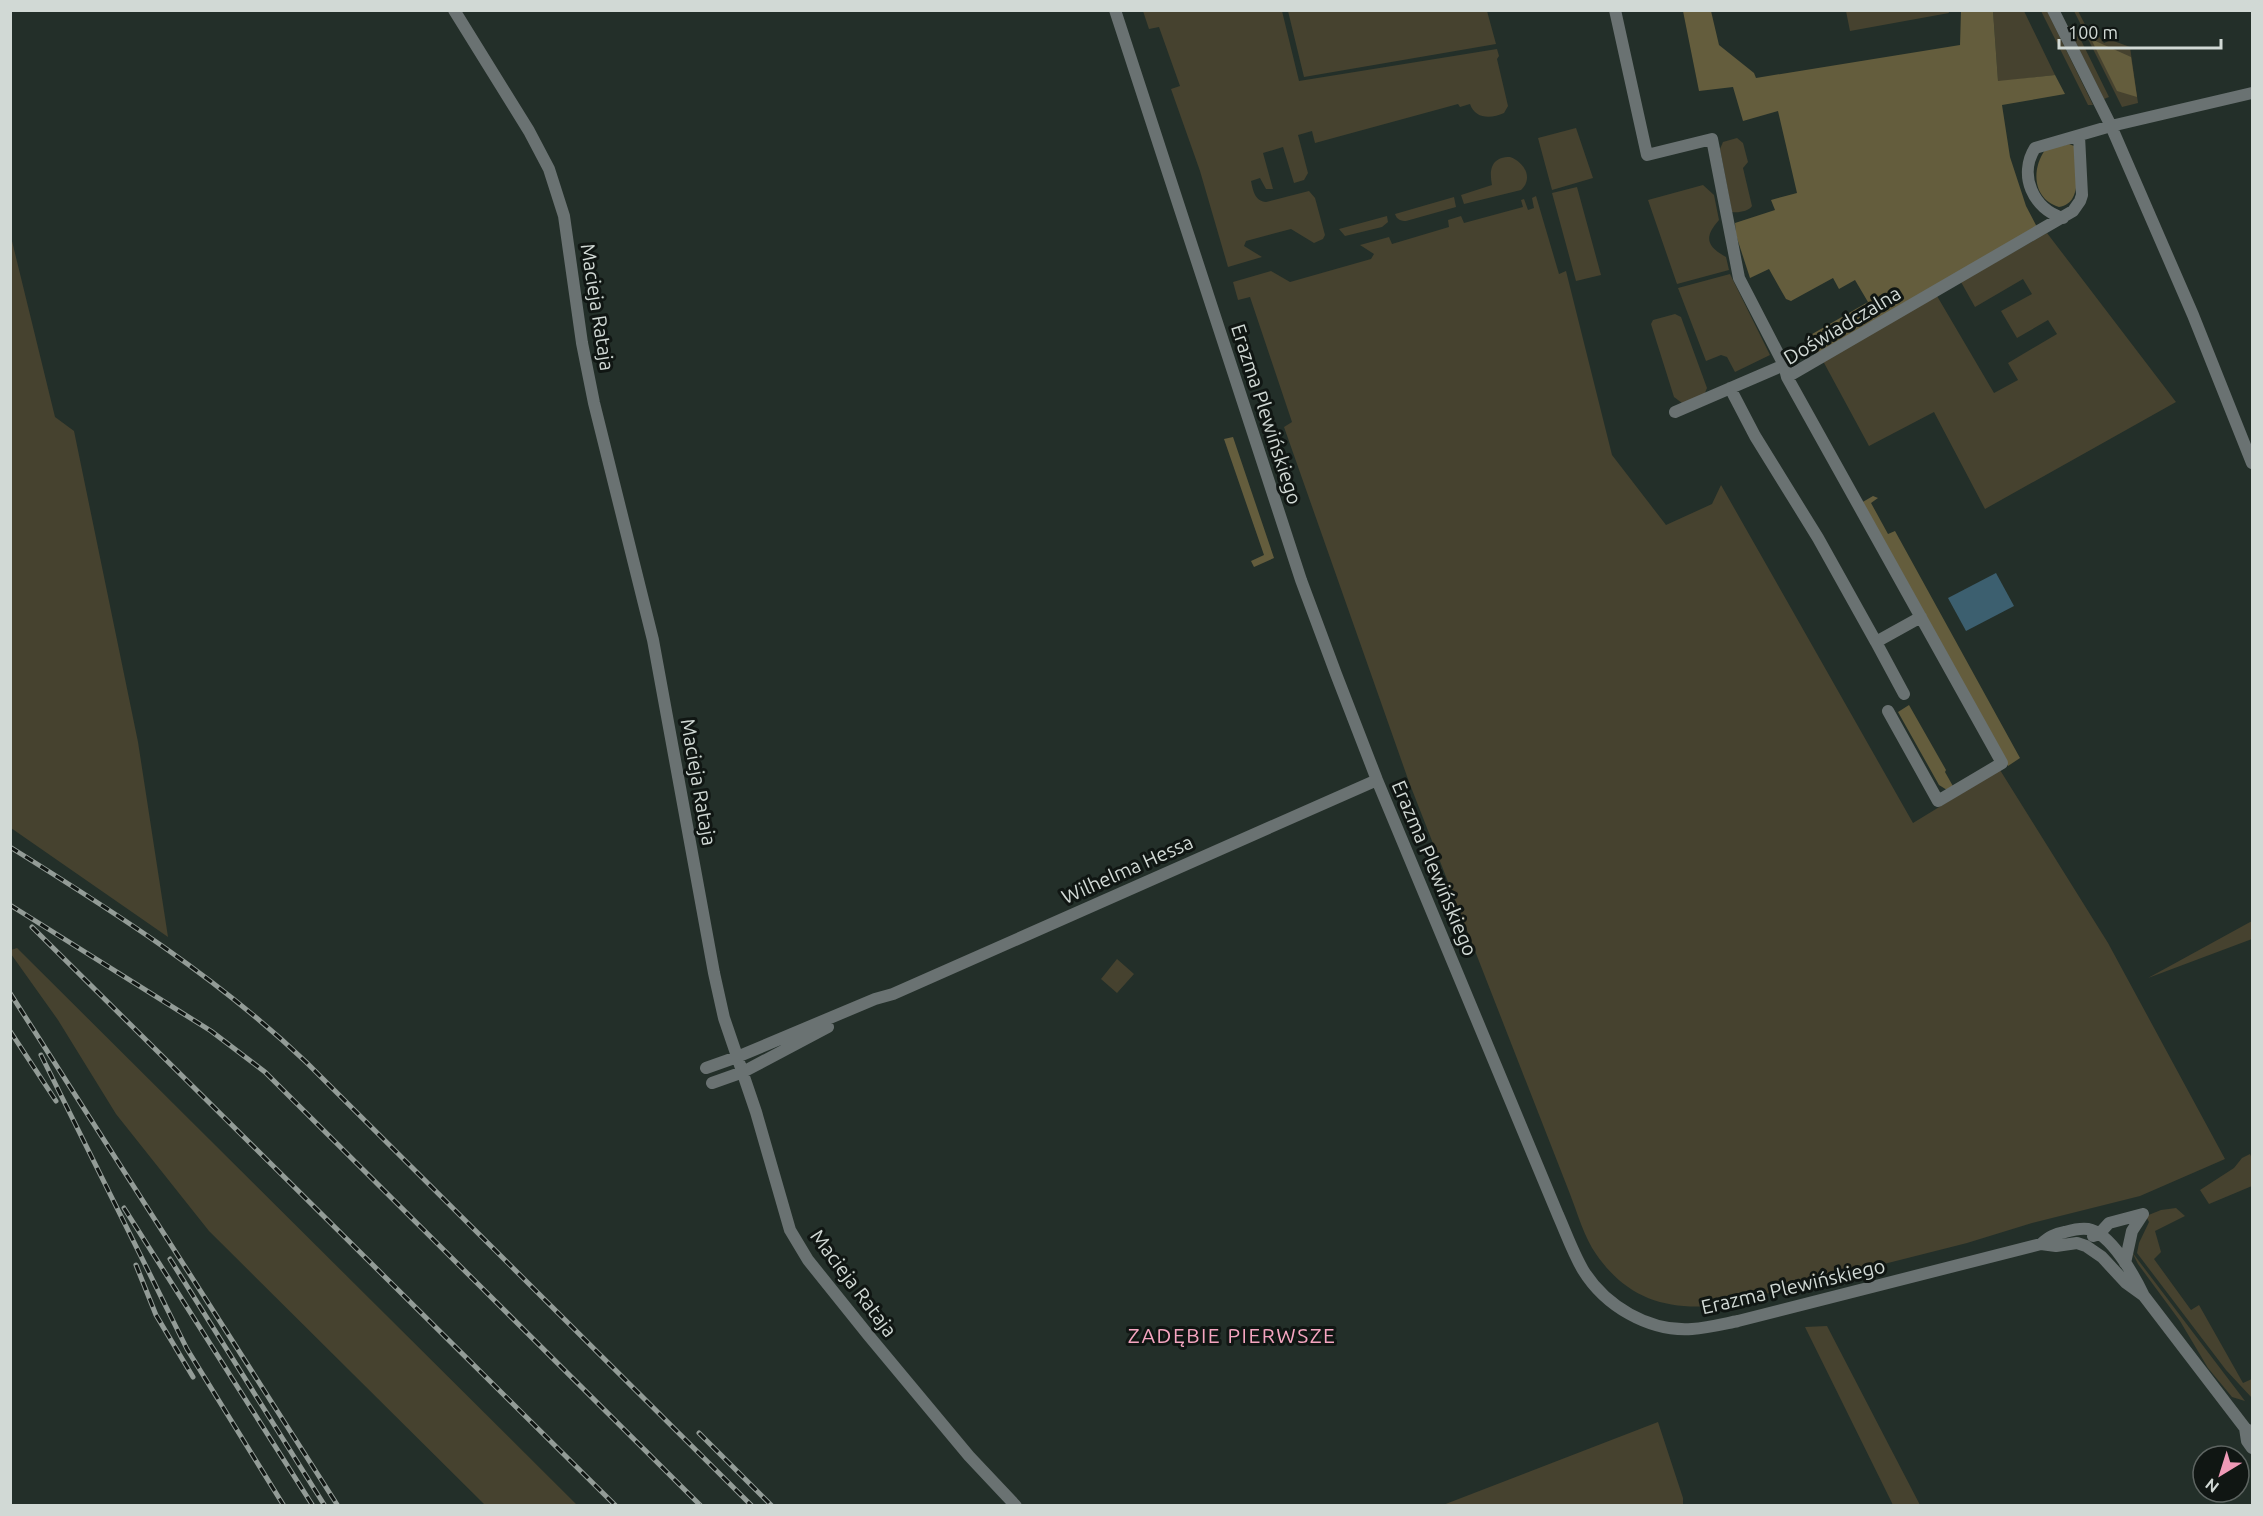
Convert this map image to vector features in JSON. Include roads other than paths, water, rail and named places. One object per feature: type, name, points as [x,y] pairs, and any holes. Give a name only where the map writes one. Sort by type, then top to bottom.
[{"type":"street","name":"Macieja Rataja","points":[[454,10],[529,131],[549,169],[564,216],[582,343],[594,402],[653,640],[724,1018],[743,1072],[790,1230],[808,1260],[969,1456],[1016,1506]]},
{"type":"street","name":"Erazma Plewińskiego","points":[[1115,10],[1301,579],[1377,780],[1577,1258],[1597,1289],[1616,1306],[1632,1315],[1656,1324],[1692,1329],[1738,1321],[2041,1245],[2056,1246],[2077,1243],[2099,1234],[2109,1223],[2143,1214],[2132,1231],[2125,1263]]},
{"type":"street","points":[[1615,10],[1647,155],[1712,139],[1739,278],[1785,371],[1731,388],[1675,412]]},
{"type":"street","points":[[2053,10],[2111,126],[2193,315],[2253,464]]},
{"type":"street","points":[[2063,218],[2050,214],[2032,192],[2027,166],[2035,147],[2111,126],[2253,93]]},
{"type":"street","name":"Doświadczalna","points":[[1888,711],[1938,801],[2002,763],[1785,371],[2063,218],[2077,208],[2082,195],[2079,136]]},
{"type":"street","points":[[1731,388],[1755,436],[1818,538],[1904,694]]},
{"type":"street","points":[[1876,642],[1921,617]]},
{"type":"street","name":"Wilhelma Hessa","points":[[706,1068],[875,999],[893,994],[1377,780]]},
{"type":"street","name":"Wilhelma Hessa","points":[[712,1083],[743,1072],[827,1027],[881,1004],[893,994]]},
{"type":"street","name":"Erazma Plewińskiego","points":[[2041,1245],[2051,1235],[2073,1230],[2089,1229],[2099,1234]]},
{"type":"street","points":[[2092,1251],[2099,1234],[2107,1240],[2135,1276],[2144,1296],[2249,1431],[2247,1441],[2253,1448]]},
{"type":"street","points":[[2077,1243],[2112,1266],[2126,1283],[2144,1296]]},
{"type":"water","points":[[1996,573],[2014,606],[1966,631],[1948,598]]},
{"type":"railway","points":[[10,847],[164,947],[272,1031],[306,1062],[752,1506]]},
{"type":"railway","points":[[10,905],[211,1031],[265,1072],[701,1506]]},
{"type":"railway","points":[[32,927],[616,1506]]},
{"type":"railway","points":[[10,993],[338,1506]]},
{"type":"railway","points":[[10,1031],[56,1101]]},
{"type":"railway","points":[[41,1055],[187,1349],[284,1506]]},
{"type":"railway","points":[[124,1208],[313,1506]]},
{"type":"railway","points":[[170,1259],[325,1506]]},
{"type":"railway","points":[[136,1265],[156,1315],[193,1377]]},
{"type":"railway","points":[[699,1433],[772,1506]]},
{"type":"district","name":"ZADĘBIE PIERWSZE","points":[[1232,1335]]}]
